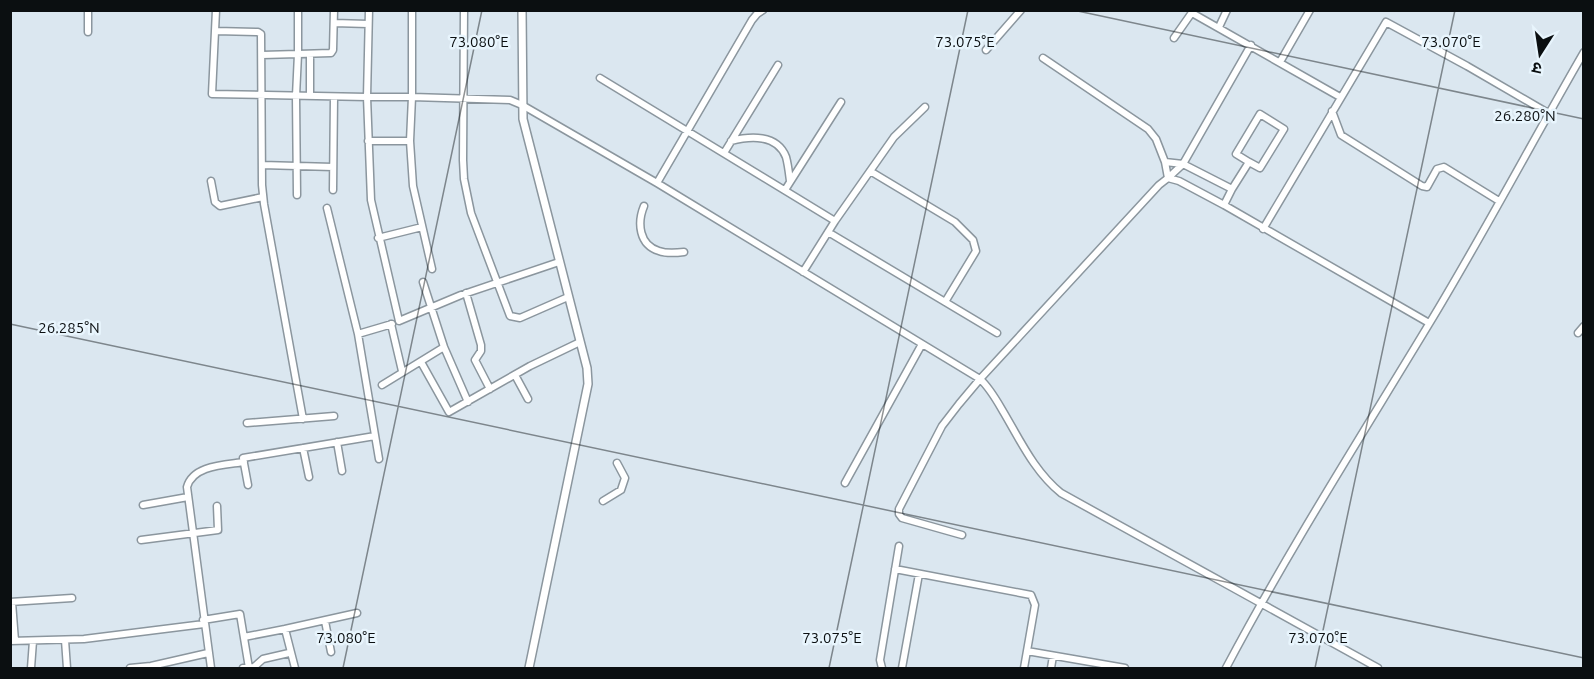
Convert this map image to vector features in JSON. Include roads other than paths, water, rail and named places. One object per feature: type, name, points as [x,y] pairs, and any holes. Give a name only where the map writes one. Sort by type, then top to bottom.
[{"type":"street","points":[[88,10],[88,32]]},
{"type":"street","points":[[216,10],[212,94],[464,98],[510,100],[522,105],[657,183],[980,379],[995,398],[1036,468],[1061,493],[1378,669]]},
{"type":"street","points":[[297,195],[298,10]]},
{"type":"street","points":[[262,55],[331,53],[334,10]]},
{"type":"street","points":[[369,10],[367,97],[371,200],[399,321]]},
{"type":"street","points":[[412,10],[410,141],[413,186],[432,269]]},
{"type":"street","points":[[464,10],[464,179],[471,213],[508,311],[513,318],[520,318],[568,297]]},
{"type":"street","points":[[522,10],[522,105],[528,141],[587,368],[588,384],[529,669]]},
{"type":"street","points":[[657,183],[752,20],[763,10]]},
{"type":"street","points":[[986,50],[1021,10]]},
{"type":"street","points":[[1217,10],[1226,13],[1219,27]]},
{"type":"street","points":[[1280,62],[1310,10]]},
{"type":"street","points":[[1174,38],[1193,12],[1340,97]]},
{"type":"street","points":[[1263,229],[1386,22],[1548,114]]},
{"type":"street","points":[[334,23],[368,24]]},
{"type":"street","points":[[216,31],[260,33],[262,37],[263,197],[303,419]]},
{"type":"street","points":[[962,535],[902,518],[899,514],[899,509],[942,426],[980,379],[1159,184],[1183,164],[1251,45]]},
{"type":"street","points":[[1226,669],[1261,603],[1385,394],[1430,323],[1584,51]]},
{"type":"street","points":[[310,54],[310,96]]},
{"type":"street","points":[[1043,58],[1148,129],[1156,139],[1165,162],[1167,178]]},
{"type":"street","points":[[724,153],[778,64]]},
{"type":"street","points":[[600,78],[835,221]]},
{"type":"street","points":[[333,97],[333,190]]},
{"type":"street","points":[[785,190],[841,102]]},
{"type":"street","points":[[803,272],[835,221],[894,137],[925,107]]},
{"type":"street","points":[[1332,111],[1341,135],[1422,186],[1427,187],[1437,169],[1444,167],[1499,201]]},
{"type":"street","points":[[1260,114],[1284,129],[1260,168],[1250,162],[1236,154],[1260,114]]},
{"type":"street","points":[[731,141],[753,136],[774,144],[784,153],[790,181]]},
{"type":"street","points":[[368,141],[410,141]]},
{"type":"street","points":[[1165,162],[1183,164],[1232,189]]},
{"type":"street","points":[[1224,205],[1250,162]]},
{"type":"street","points":[[262,165],[333,167]]},
{"type":"street","points":[[870,171],[955,222],[973,240],[976,250],[945,302]]},
{"type":"street","points":[[1167,178],[1179,181],[1224,205],[1430,323]]},
{"type":"street","points":[[211,181],[215,202],[220,206],[263,197]]},
{"type":"street","points":[[644,206],[639,229],[649,245],[662,252],[684,252]]},
{"type":"street","points":[[327,208],[358,334],[379,459]]},
{"type":"street","points":[[378,238],[422,227]]},
{"type":"street","points":[[828,232],[997,333]]},
{"type":"street","points":[[358,334],[399,321],[466,293],[559,262]]},
{"type":"street","points":[[423,282],[444,346],[468,402]]},
{"type":"street","points":[[466,293],[482,347],[475,360],[490,389]]},
{"type":"street","points":[[391,324],[402,371]]},
{"type":"street","points":[[1578,333],[1584,326]]},
{"type":"street","points":[[421,362],[449,412],[580,342]]},
{"type":"street","points":[[845,483],[922,344]]},
{"type":"street","points":[[382,385],[444,346]]},
{"type":"street","points":[[515,375],[528,399]]},
{"type":"street","points":[[247,423],[334,416]]},
{"type":"street","points":[[248,485],[243,458],[375,436]]},
{"type":"street","points":[[337,442],[342,471]]},
{"type":"street","points":[[303,448],[309,477]]},
{"type":"street","points":[[211,669],[188,497],[189,481],[198,471],[244,462]]},
{"type":"street","points":[[603,501],[621,490],[624,485],[625,478],[617,463]]},
{"type":"street","points":[[143,505],[188,497]]},
{"type":"street","points":[[141,540],[218,530],[217,506]]},
{"type":"street","points":[[882,669],[880,660],[899,546]]},
{"type":"street","points":[[895,569],[1031,595],[1035,605],[1024,669]]},
{"type":"street","points":[[902,669],[919,574]]},
{"type":"street","points":[[72,598],[11,602],[13,641],[66,640],[204,622],[240,615],[253,668]]},
{"type":"street","points":[[244,637],[357,614]]},
{"type":"street","points":[[325,621],[331,652]]},
{"type":"street","points":[[285,629],[289,653],[295,669]]},
{"type":"street","points":[[66,640],[67,669]]},
{"type":"street","points":[[31,669],[33,641]]},
{"type":"street","points":[[1026,651],[1126,668]]},
{"type":"street","points":[[130,669],[151,667],[208,653]]},
{"type":"street","points":[[243,669],[253,668],[263,660],[289,653]]},
{"type":"street","points":[[1051,669],[1053,656]]}]
